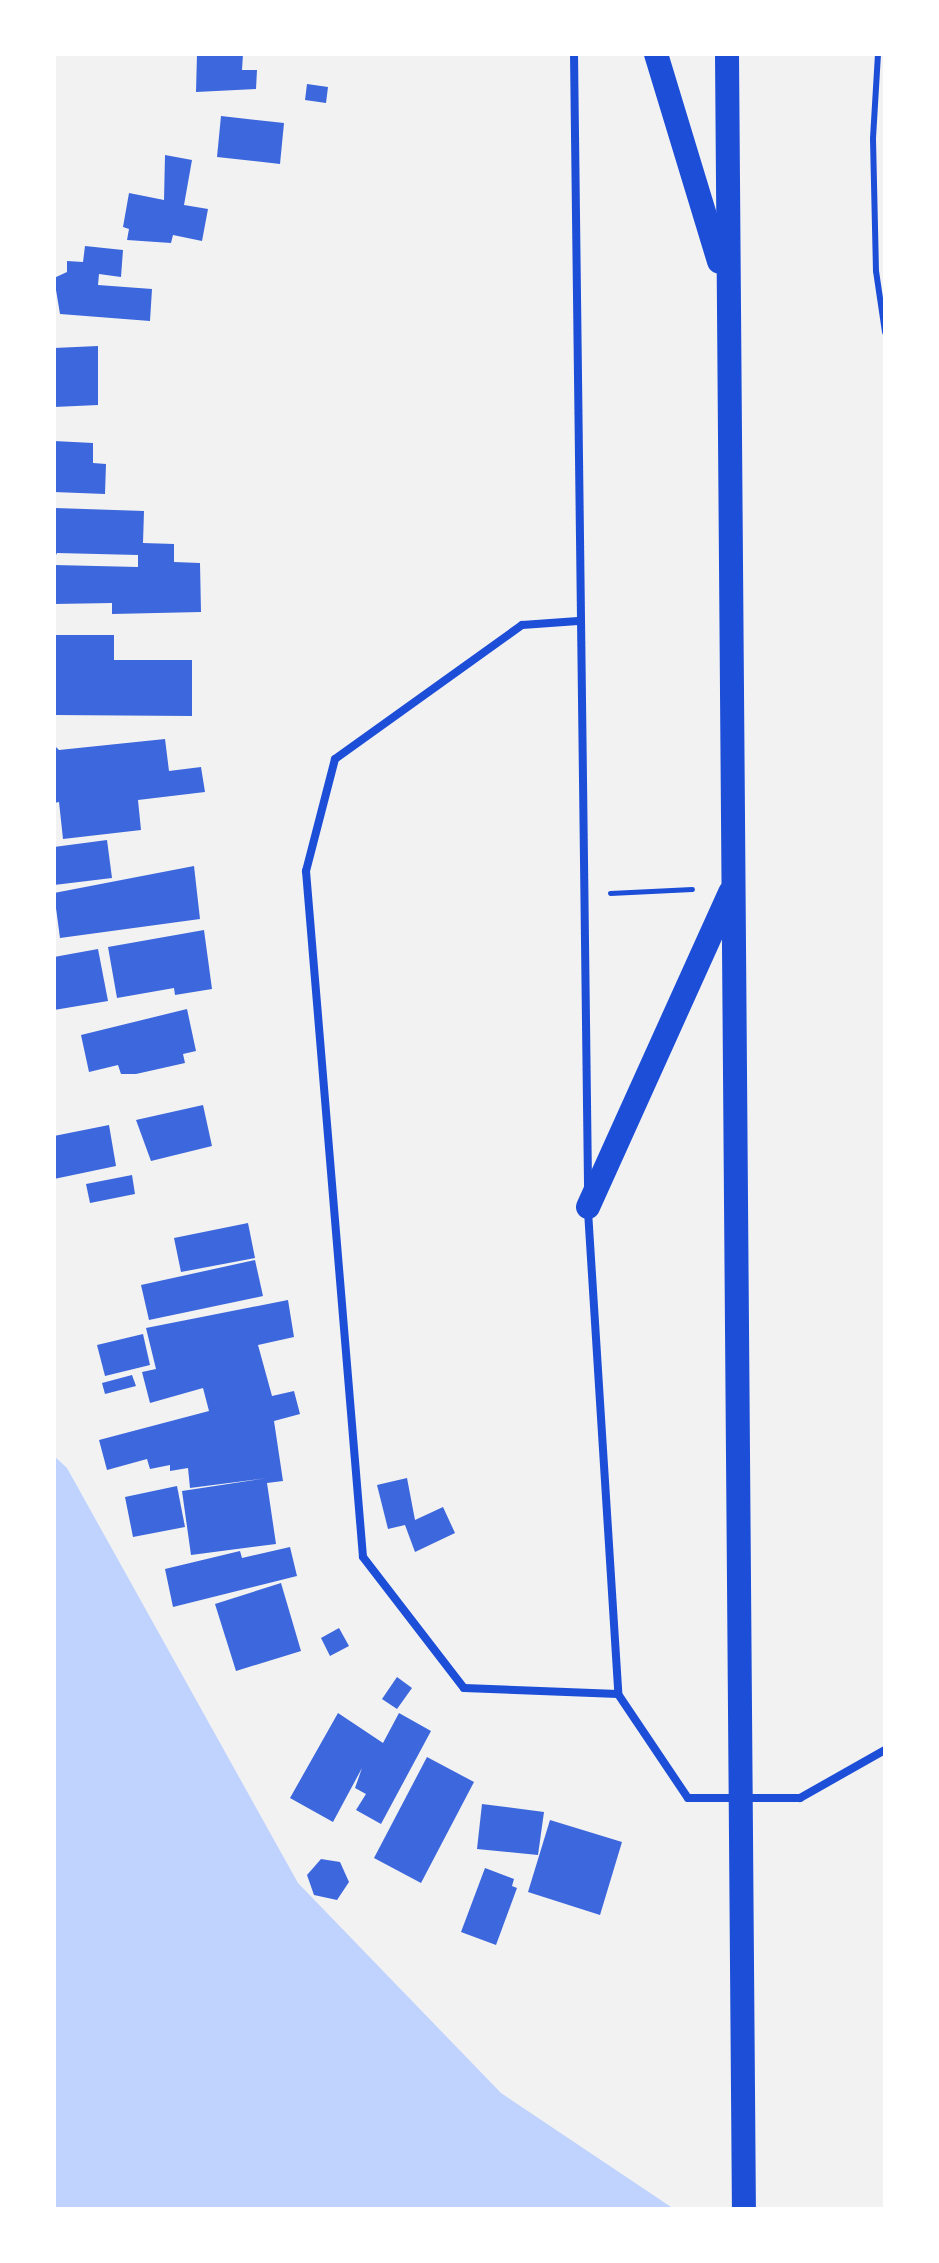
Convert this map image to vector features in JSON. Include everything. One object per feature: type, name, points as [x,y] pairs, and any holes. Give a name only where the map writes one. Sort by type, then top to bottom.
[{"type":"highway","points":[[656,54],[725,284]]},
{"type":"highway","points":[[727,54],[725,284],[744,2209]]},
{"type":"highway","points":[[588,1207],[733,887]]},
{"type":"street","points":[[574,54],[578,621],[588,1207],[618,1694],[688,1798],[800,1798],[885,1750]]},
{"type":"street","points":[[578,621],[522,625],[335,759],[306,871],[363,1557],[464,1688],[618,1694]]},
{"type":"lane","points":[[878,54],[874,198],[885,332]]},
{"type":"path","points":[[585,895],[669,890]]},
{"type":"water","points":[[54,1456],[67,1468],[298,1883],[501,2093],[674,2209],[54,2209]]},
{"type":"building","points":[[197,54],[243,54],[242,70],[257,70],[256,89],[196,92]]},
{"type":"building","points":[[307,84],[328,87],[326,103],[305,100]]},
{"type":"building","points":[[221,116],[284,123],[280,164],[217,157]]},
{"type":"building","points":[[165,155],[192,160],[184,205],[208,209],[202,241],[173,235],[171,243],[127,240],[129,229],[123,227],[129,193],[164,200]]},
{"type":"building","points":[[85,246],[123,250],[121,277],[99,274],[98,285],[152,289],[150,321],[60,314],[54,278],[67,272],[67,261],[83,262]]},
{"type":"building","points":[[98,346],[98,405],[54,407],[54,348]]},
{"type":"building","points":[[54,441],[93,443],[93,463],[106,464],[105,494],[54,492]]},
{"type":"building","points":[[55,508],[144,511],[143,543],[174,544],[174,562],[200,563],[201,612],[112,614],[112,603],[54,604],[54,565],[138,567],[138,555],[57,553],[54,559]]},
{"type":"building","points":[[54,635],[114,635],[114,660],[192,660],[192,716],[54,715]]},
{"type":"building","points":[[165,739],[169,771],[201,767],[205,792],[138,800],[141,830],[63,839],[59,802],[54,803],[54,745],[59,750]]},
{"type":"building","points":[[107,840],[112,878],[54,885],[54,847]]},
{"type":"building","points":[[194,866],[200,919],[60,938],[54,893]]},
{"type":"building","points":[[204,930],[212,989],[175,995],[174,988],[117,998],[108,947]]},
{"type":"building","points":[[98,949],[108,1001],[54,1010],[54,957]]},
{"type":"building","points":[[187,1009],[196,1051],[183,1054],[185,1063],[136,1074],[121,1074],[118,1065],[89,1072],[81,1035]]},
{"type":"building","points":[[203,1105],[212,1146],[151,1161],[136,1120]]},
{"type":"building","points":[[109,1125],[116,1166],[54,1179],[54,1136]]},
{"type":"building","points":[[132,1175],[135,1194],[90,1203],[86,1184]]},
{"type":"building","points":[[248,1223],[255,1258],[181,1272],[174,1238]]},
{"type":"building","points":[[255,1260],[263,1296],[149,1320],[141,1285]]},
{"type":"building","points":[[288,1300],[294,1337],[258,1345],[272,1396],[294,1391],[300,1414],[274,1421],[283,1481],[267,1483],[276,1544],[191,1555],[182,1491],[267,1478],[190,1488],[188,1468],[170,1471],[170,1465],[150,1469],[147,1459],[107,1470],[99,1440],[209,1411],[203,1388],[150,1403],[142,1372],[156,1369],[146,1328]]},
{"type":"building","points":[[143,1334],[150,1365],[105,1376],[97,1345]]},
{"type":"building","points":[[132,1375],[136,1386],[105,1394],[102,1383]]},
{"type":"building","points":[[407,1478],[415,1520],[443,1507],[455,1533],[415,1552],[405,1525],[388,1529],[377,1485]]},
{"type":"building","points":[[177,1486],[185,1527],[133,1537],[125,1497]]},
{"type":"building","points":[[290,1547],[297,1576],[173,1607],[165,1569],[240,1551],[242,1558]]},
{"type":"building","points":[[281,1583],[301,1651],[236,1671],[215,1604]]},
{"type":"building","points":[[339,1628],[349,1646],[330,1656],[321,1638]]},
{"type":"building","points":[[397,1677],[412,1688],[397,1709],[382,1699]]},
{"type":"building","points":[[338,1713],[383,1743],[399,1713],[431,1731],[381,1824],[356,1810],[366,1794],[355,1788],[362,1768],[333,1822],[290,1798]]},
{"type":"building","points":[[427,1757],[474,1782],[421,1883],[374,1858]]},
{"type":"building","points":[[482,1804],[544,1812],[538,1855],[477,1849]]},
{"type":"building","points":[[550,1820],[622,1842],[600,1915],[528,1892]]},
{"type":"building","points":[[321,1859],[340,1862],[349,1882],[337,1900],[314,1895],[307,1875]]},
{"type":"building","points":[[485,1868],[514,1879],[512,1886],[517,1888],[496,1945],[461,1932]]}]
